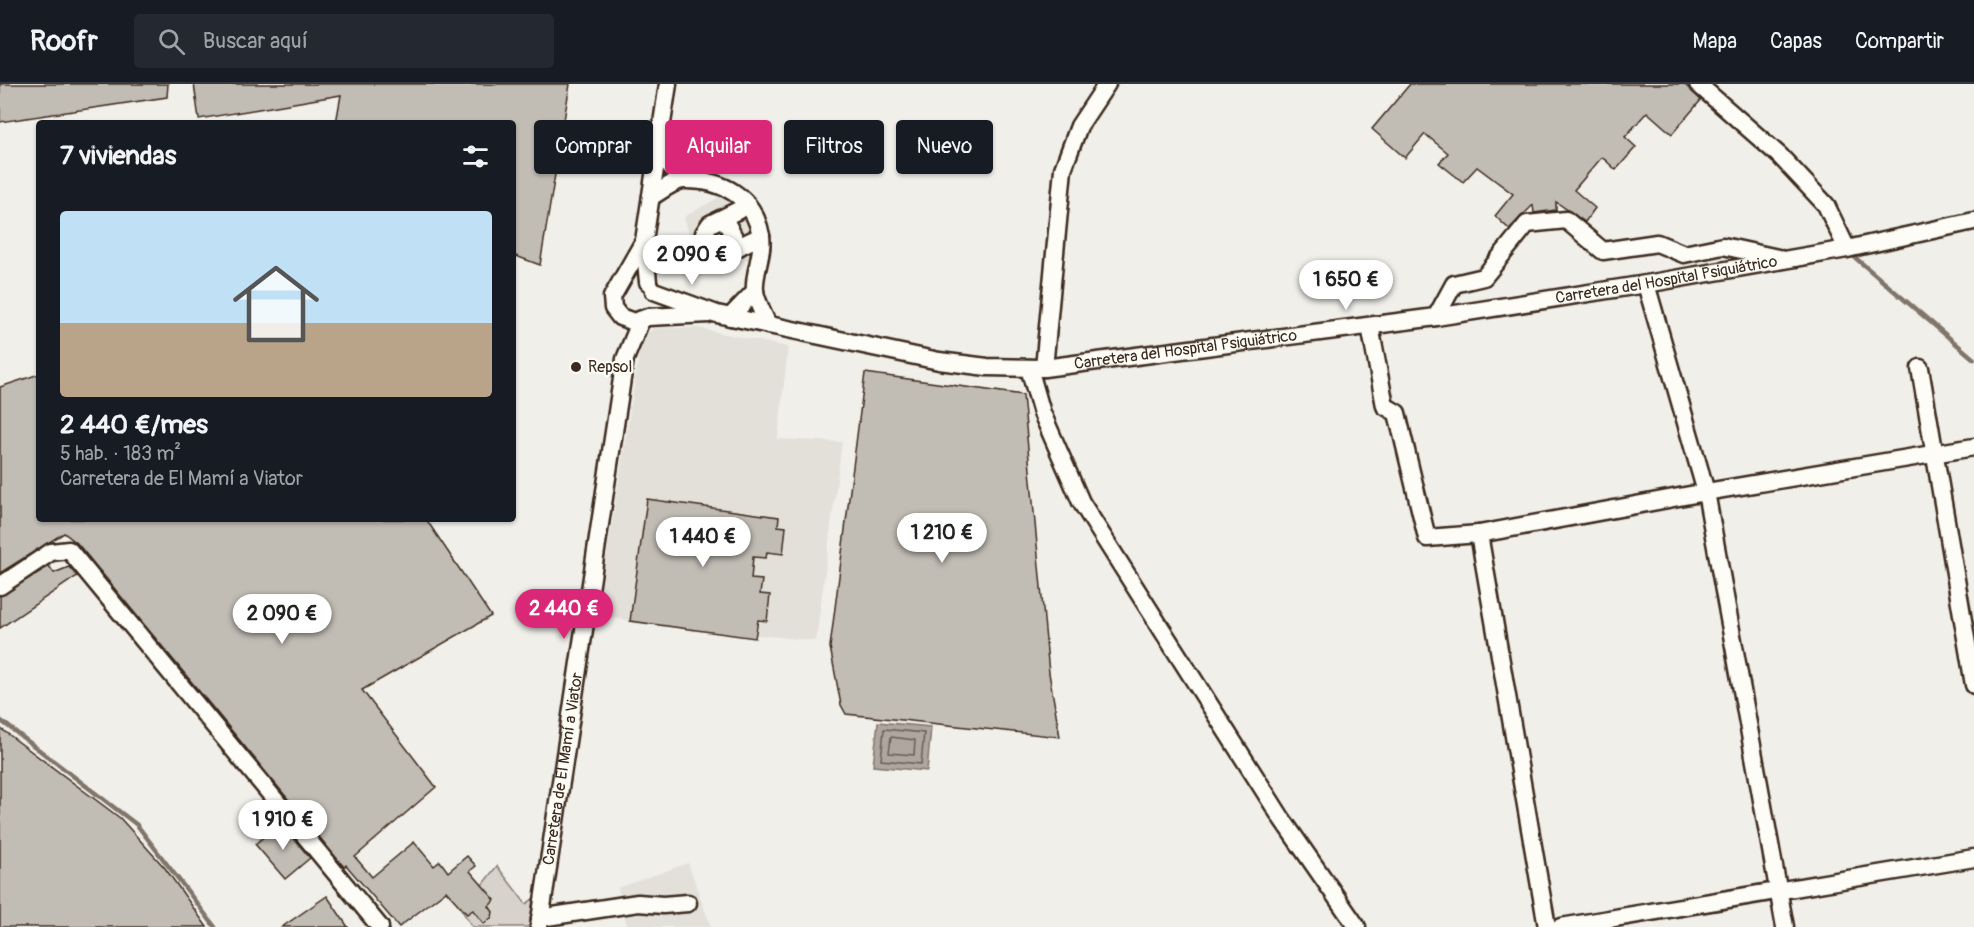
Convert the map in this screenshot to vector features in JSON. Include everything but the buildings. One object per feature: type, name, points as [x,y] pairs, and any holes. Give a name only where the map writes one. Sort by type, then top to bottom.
[{"type":"street","points":[[625,359],[645,319],[656,303],[644,241],[669,84]]},
{"type":"street","points":[[1107,84],[1079,126],[1063,170],[1036,368],[1042,413],[1081,502],[1282,819],[1357,927]]},
{"type":"street","points":[[1698,84],[1780,156],[1826,205],[1847,249]]},
{"type":"street","points":[[658,150],[681,180]]},
{"type":"street","points":[[651,197],[681,180],[732,189],[747,206],[761,236],[762,251],[755,291],[768,325]]},
{"type":"street","points":[[747,206],[710,224],[704,233],[713,251],[723,254],[761,236]]},
{"type":"street","points":[[724,218],[738,247]]},
{"type":"street","points":[[1436,317],[1454,284],[1484,278],[1527,224],[1566,220],[1603,251],[1657,243],[1684,254],[1723,246],[1784,260]]},
{"type":"street","name":"Carretera del Hospital Psiquiátrico","points":[[723,315],[939,361],[987,367],[1036,368],[1436,317],[1847,249],[1974,221]]},
{"type":"street","points":[[644,241],[612,297],[613,308],[620,317],[627,321],[723,315],[755,291]]},
{"type":"street","points":[[620,282],[634,278],[723,315]]},
{"type":"street","points":[[1646,284],[1706,492],[1785,927]]},
{"type":"street","points":[[620,317],[625,359]]},
{"type":"street","points":[[1371,326],[1385,406],[1397,413],[1427,538],[1479,534],[1706,492],[1974,447]]},
{"type":"street","name":"Carretera de El Mamí a Viator","points":[[540,922],[625,359]]},
{"type":"street","points":[[1920,368],[1974,685]]},
{"type":"street","points":[[1479,534],[1547,927]]},
{"type":"street","points":[[0,586],[51,552],[69,550],[380,927]]},
{"type":"street","points":[[1561,927],[1974,858]]},
{"type":"street","points":[[540,922],[638,903],[663,905],[688,903]]},
{"type":"shaded area","points":[[724,194],[738,203],[754,237],[753,256],[721,273],[703,265],[690,238],[684,217]]},
{"type":"shaded area","points":[[655,328],[698,328],[788,347],[778,439],[842,442],[816,641],[630,621],[597,615],[642,336]]},
{"type":"shaded area","points":[[688,863],[711,927],[627,927],[618,888]]},
{"type":"shaded area","points":[[497,866],[526,904],[533,899],[529,927],[472,927],[458,904],[482,885]]},
{"type":"water","points":[[878,722],[931,727],[927,771],[873,766]]},
{"type":"waterway","points":[[1852,255],[1974,359]]},
{"type":"waterway","points":[[0,720],[137,825],[215,927]]},
{"type":"place","name":"Repsol","points":[[576,367]]}]
